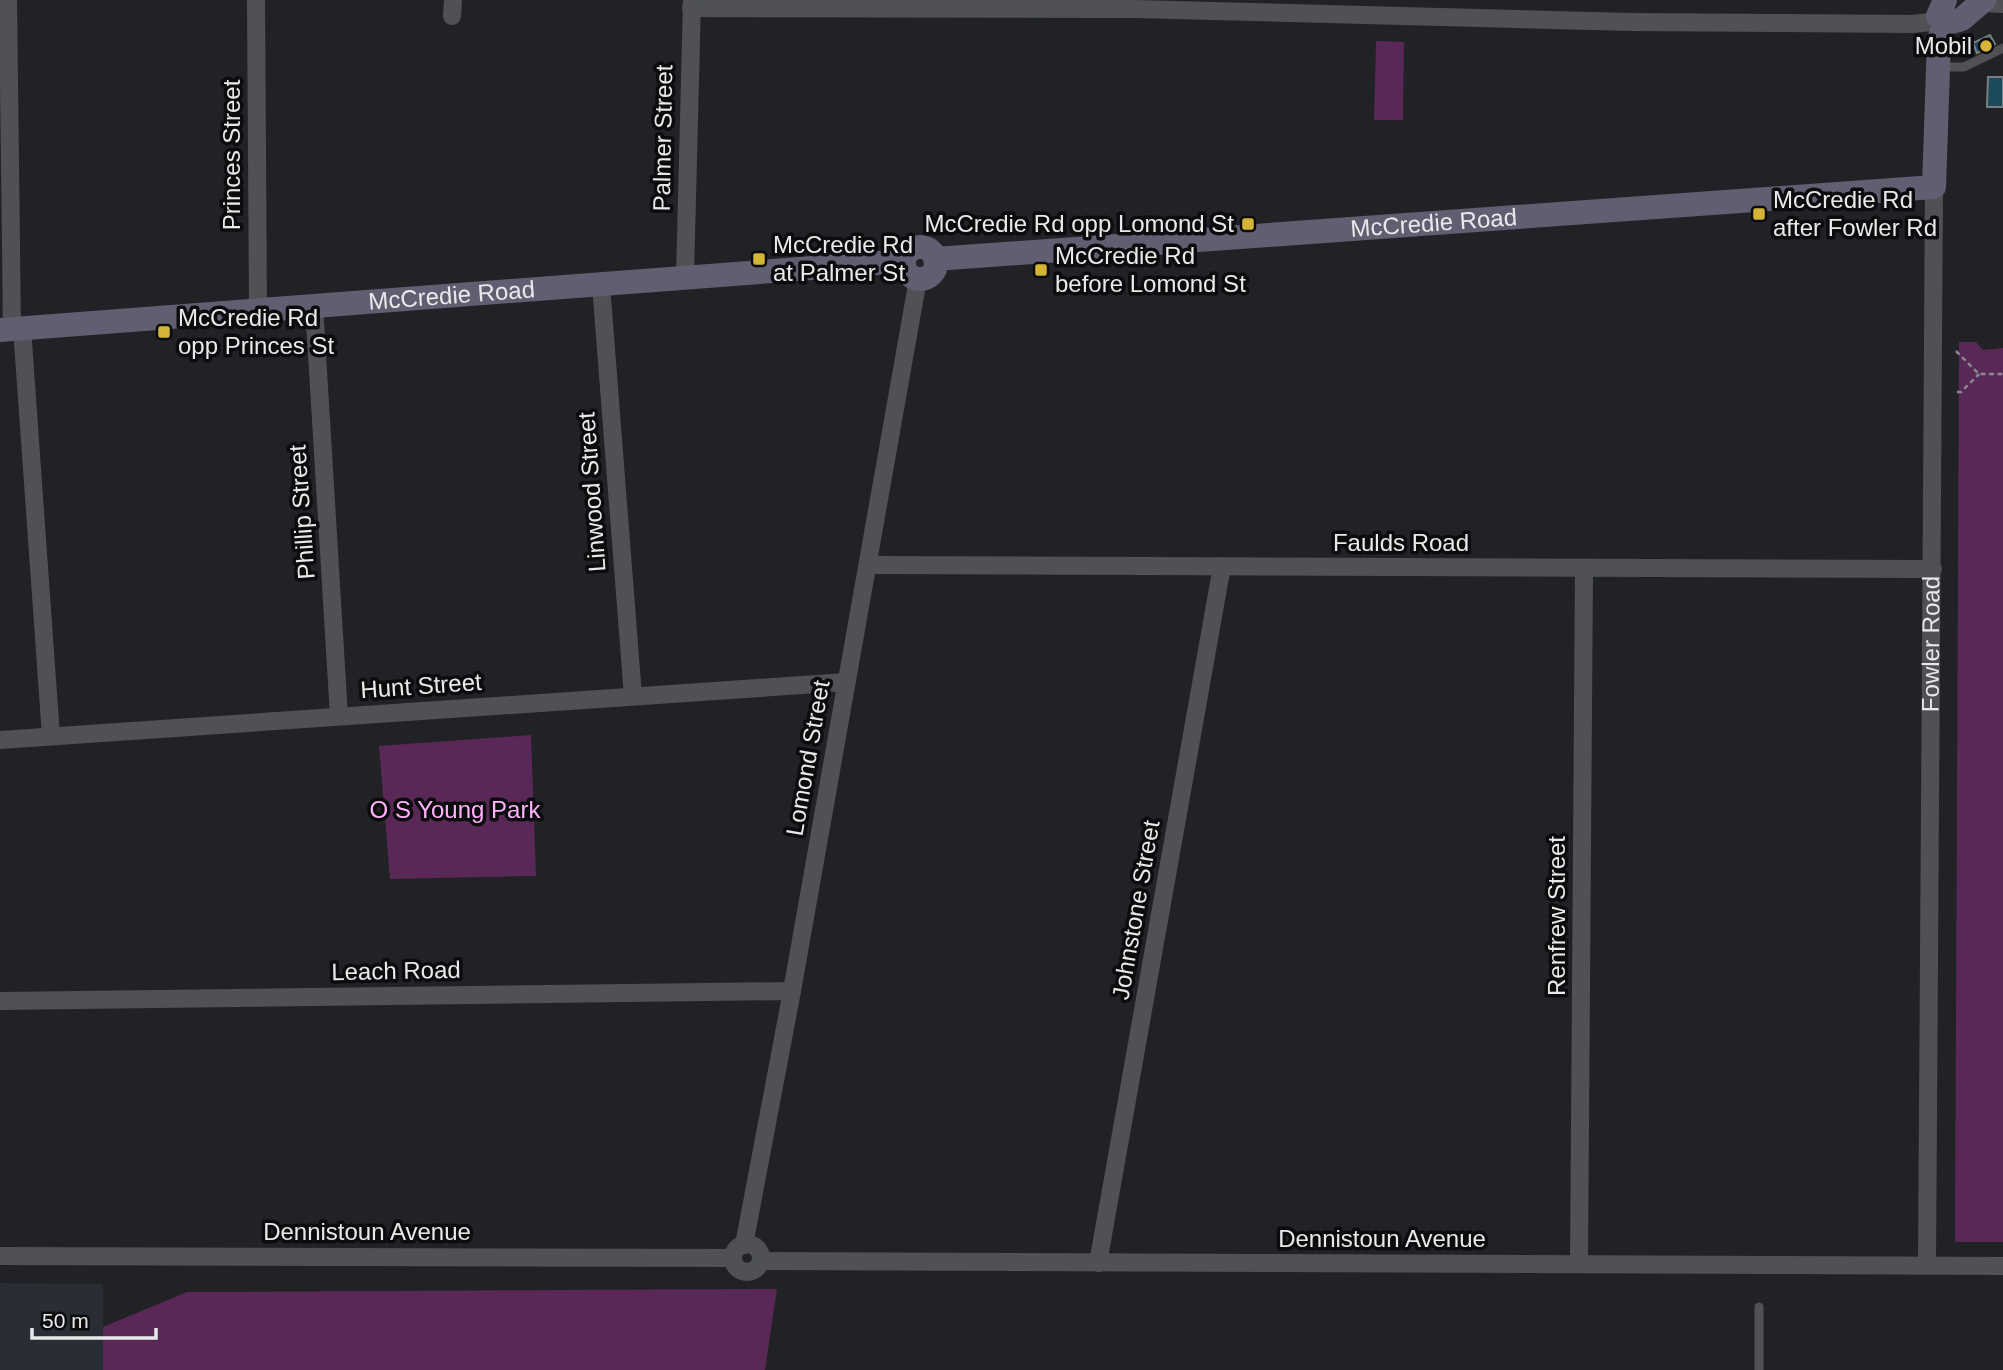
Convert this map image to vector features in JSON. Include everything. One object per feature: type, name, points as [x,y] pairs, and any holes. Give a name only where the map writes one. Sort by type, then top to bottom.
[{"type":"main road","points":[[1943,15],[1962,19],[1990,3]]},
{"type":"main road","name":"Fowler Road","points":[[1934,187],[1939,39],[1943,15]]},
{"type":"main road","name":"McCredie Road","points":[[11,329],[685,278],[911,270],[910,251],[920,247],[930,251],[935,259],[1934,187]]},
{"type":"street","points":[[8,0],[11,329],[51,736]]},
{"type":"street","name":"Princes Street","points":[[256,0],[258,309]]},
{"type":"street","points":[[691,4],[1134,9],[1658,22],[1912,24],[1943,15]]},
{"type":"street","name":"Palmer Street","points":[[685,278],[691,4]]},
{"type":"street","name":"Fowler Road","points":[[1927,1265],[1934,187]]},
{"type":"street","name":"Lomond Street","points":[[738,1252],[792,991],[869,565],[911,270]]},
{"type":"street","name":"Linwood Street","points":[[601,285],[633,696]]},
{"type":"street","name":"Phillip Street","points":[[314,305],[339,716]]},
{"type":"street","name":"Faulds Road","points":[[869,565],[1933,569]]},
{"type":"street","name":"Johnstone Street","points":[[1098,1262],[1222,566]]},
{"type":"street","name":"Renfrew Street","points":[[1579,1264],[1584,569]]},
{"type":"street","name":"Hunt Street","points":[[0,740],[846,682]]},
{"type":"street","name":"Leach Road","points":[[0,1001],[792,991]]},
{"type":"street","name":"Dennistoun Avenue","points":[[0,1255],[738,1252],[757,1248],[761,1261],[2003,1266]]},
{"type":"lane","points":[[1938,67],[1964,67],[2003,48]]},
{"type":"lane","points":[[1759,1307],[1759,1370]]},
{"type":"path","points":[[1956,351],[1979,374],[2003,374]]},
{"type":"path","points":[[1957,392],[1961,392],[1979,374]]},
{"type":"shaded area","points":[[0,1283],[103,1284],[103,1370],[0,1370]]},
{"type":"green space","points":[[1376,41],[1404,42],[1403,120],[1374,120]]},
{"type":"green space","points":[[1959,342],[1976,342],[1983,350],[2003,348],[2003,1242],[1955,1242]]},
{"type":"green space","name":"O S Young Park","points":[[531,735],[536,876],[390,879],[379,746]]},
{"type":"green space","points":[[777,1289],[765,1370],[103,1370],[103,1327],[187,1292]]},
{"type":"building","points":[[1990,35],[1995,44],[1977,53],[1973,43]]},
{"type":"building","points":[[1988,77],[2003,77],[2003,107],[1987,107]]},
{"type":"place","name":"Mobil","points":[[1986,46]]},
{"type":"place","name":"McCredie Rd after Fowler Rd","points":[[1759,214]]},
{"type":"place","name":"McCredie Rd opp Lomond St","points":[[1248,224]]},
{"type":"place","name":"McCredie Rd at Palmer St","points":[[759,259]]},
{"type":"place","name":"McCredie Rd before Lomond St","points":[[1041,270]]},
{"type":"place","name":"McCredie Rd opp Princes St","points":[[164,332]]}]
